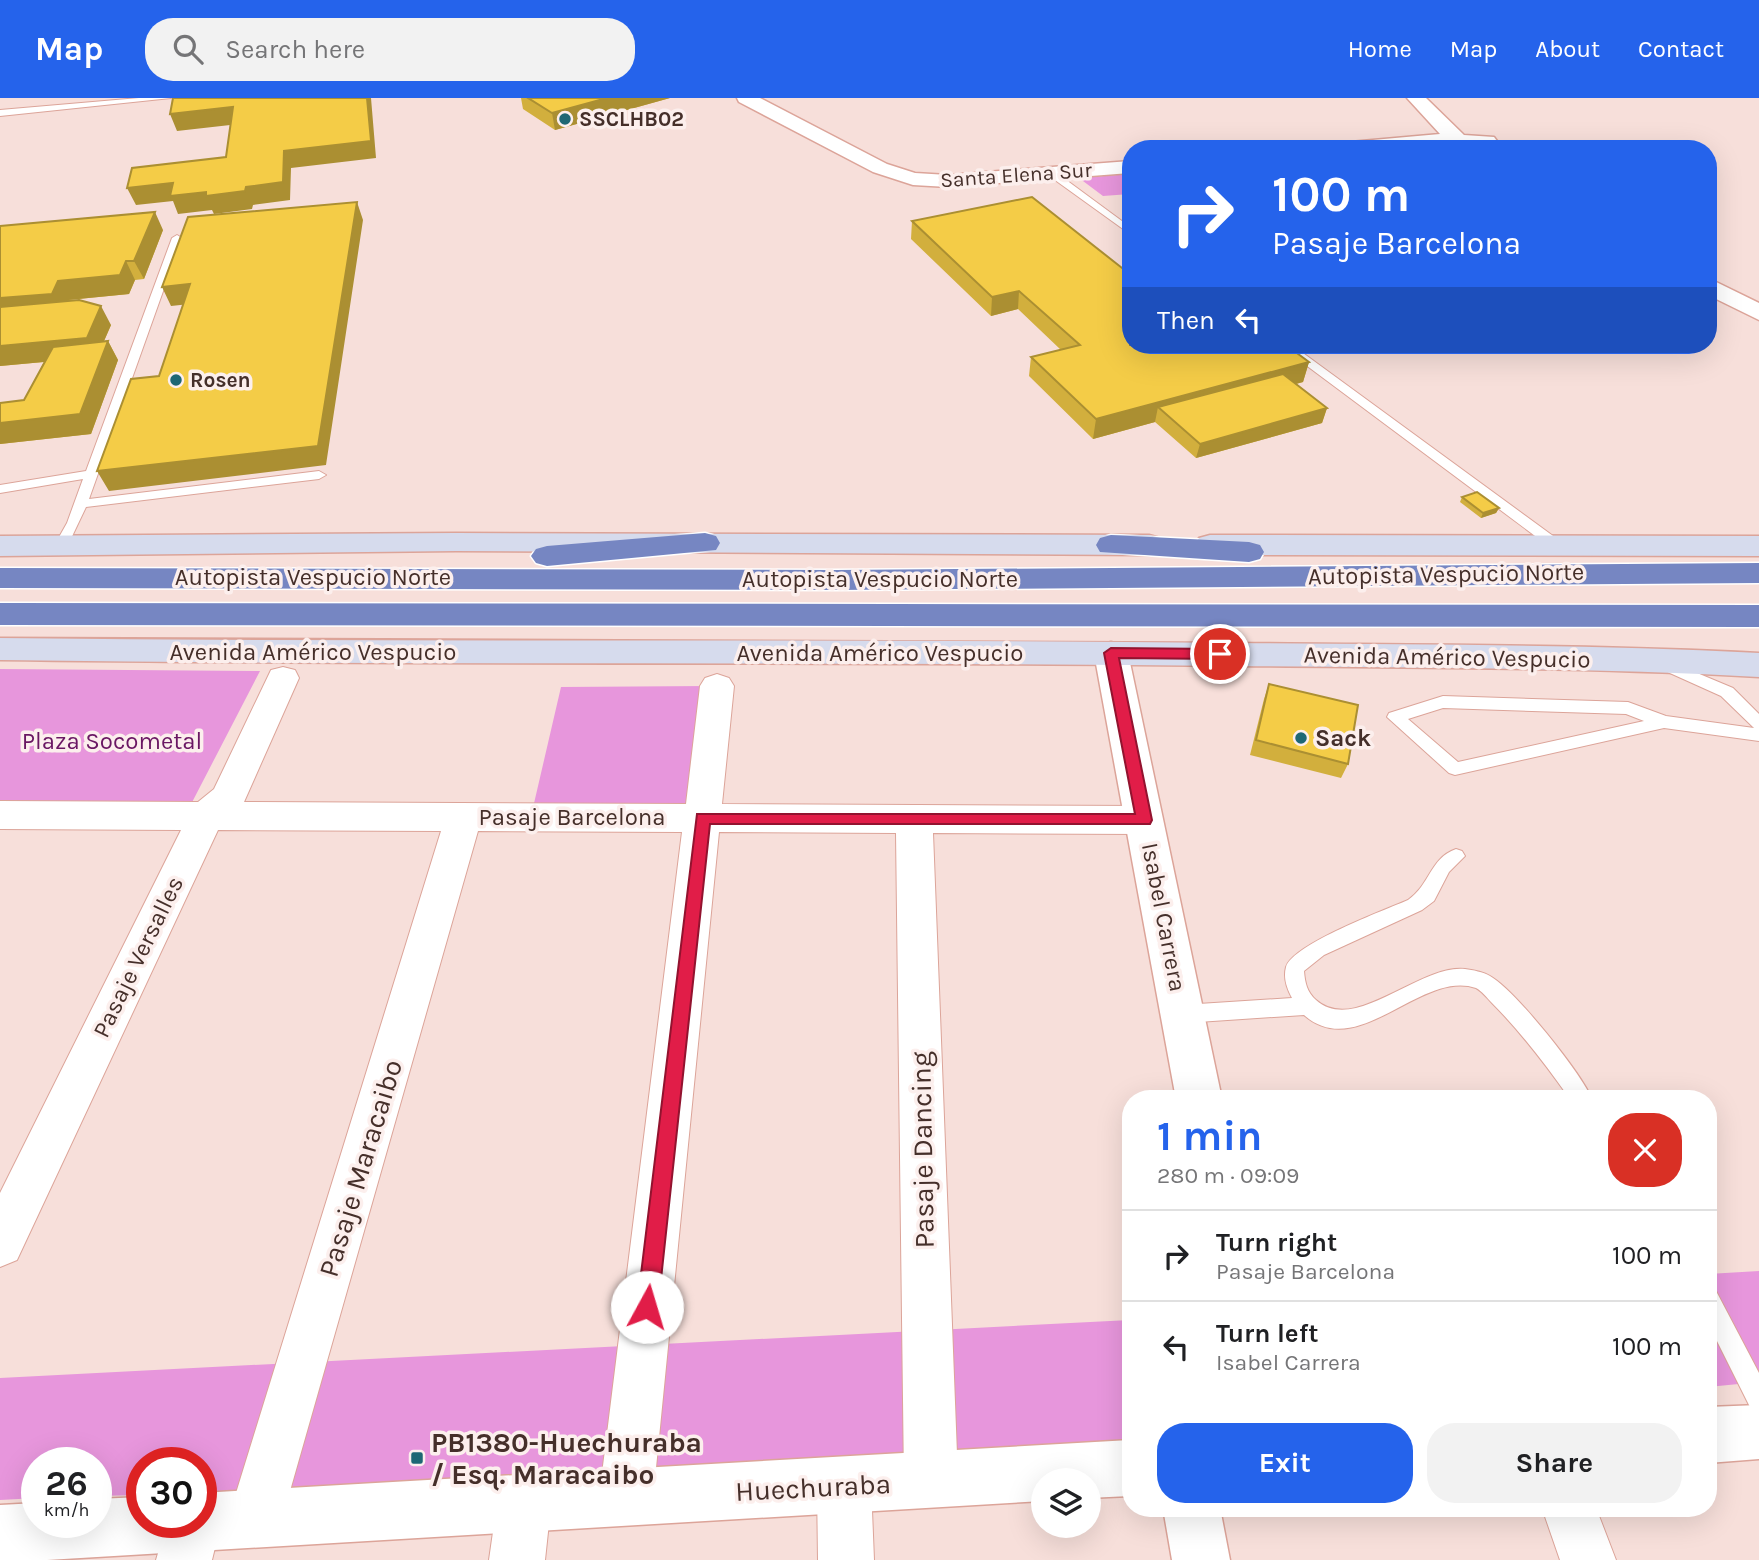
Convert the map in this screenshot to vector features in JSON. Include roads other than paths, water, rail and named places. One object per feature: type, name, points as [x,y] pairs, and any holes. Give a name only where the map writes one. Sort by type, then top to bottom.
[{"type":"highway","points":[[286,576],[705,543]]},
{"type":"highway","points":[[1111,545],[1611,572]]},
{"type":"highway","name":"Autopista Vespucio Norte","points":[[0,578],[286,576],[849,580],[1611,572],[1759,573]]},
{"type":"highway","name":"Autopista Vespucio Norte","points":[[0,614],[1759,616]]},
{"type":"highway","points":[[0,640],[361,614]]},
{"type":"main road","points":[[0,546],[705,543],[1759,546]]},
{"type":"main road","name":"Avenida Américo Vespucio","points":[[0,649],[285,653],[1111,653],[1654,659],[1739,674]]},
{"type":"street","name":"Santa Elena Sur","points":[[746,98],[880,168],[901,176],[948,181],[1122,168]]},
{"type":"street","points":[[1417,99],[1447,104]]},
{"type":"street","points":[[1417,99],[1467,140]]},
{"type":"street","points":[[1470,121],[1473,140]]},
{"type":"street","points":[[1717,272],[1759,295]]},
{"type":"street","points":[[1717,290],[1759,313]]},
{"type":"street","name":"Isabel Carrera","points":[[1111,653],[1197,1090]]},
{"type":"street","name":"Pasaje Versalles","points":[[0,1243],[206,816],[228,798],[283,678]]},
{"type":"street","points":[[626,1498],[717,686]]},
{"type":"street","name":"Pasaje Barcelona","points":[[0,815],[1144,820]]},
{"type":"street","name":"Pasaje Maracaibo","points":[[255,1520],[464,817]]},
{"type":"street","name":"Pasaje Dancing","points":[[914,819],[931,1480]]},
{"type":"street","points":[[1717,1434],[1759,1432]]},
{"type":"street","name":"Huechuraba","points":[[217,1521],[1122,1468]]},
{"type":"street","points":[[844,1485],[846,1560]]},
{"type":"street","points":[[517,1560],[524,1504]]},
{"type":"street","points":[[1193,1517],[1201,1560]]},
{"type":"street","points":[[1572,1517],[1588,1560]]},
{"type":"street","name":"Huechuraba","points":[[0,1534],[126,1527]]},
{"type":"street","points":[[184,1560],[190,1538]]},
{"type":"lane","points":[[0,111],[32,101],[70,98]]},
{"type":"lane","points":[[0,111],[167,98]]},
{"type":"lane","points":[[1051,173],[1122,226]]},
{"type":"lane","points":[[61,546],[80,504],[177,238]]},
{"type":"lane","points":[[1296,354],[1559,547]]},
{"type":"lane","points":[[0,489],[91,474]]},
{"type":"lane","points":[[80,504],[319,475]]},
{"type":"lane","points":[[1739,674],[1759,724]]},
{"type":"lane","points":[[1664,722],[1455,769],[1395,717],[1443,702],[1628,708],[1664,722],[1759,735]]},
{"type":"lane","points":[[1456,856],[1442,867],[1427,895],[1415,905],[1317,949],[1295,968],[1294,984],[1306,1006],[1319,1017],[1332,1020],[1356,1018],[1448,977],[1481,981],[1519,1014],[1575,1090]]},
{"type":"lane","points":[[1183,1014],[1306,1006]]},
{"type":"lane","points":[[1717,1316],[1759,1398]]},
{"type":"place","name":"SSCLHB02","points":[[565,119]]},
{"type":"place","name":"Rosen","points":[[176,380]]},
{"type":"place","name":"Sack","points":[[1301,738]]},
{"type":"place","name":"PB1380-Huechuraba / Esq. Maracaibo","points":[[417,1458]]},
{"type":"park label","name":"Plaza Socometal","points":[[112,741]]}]
